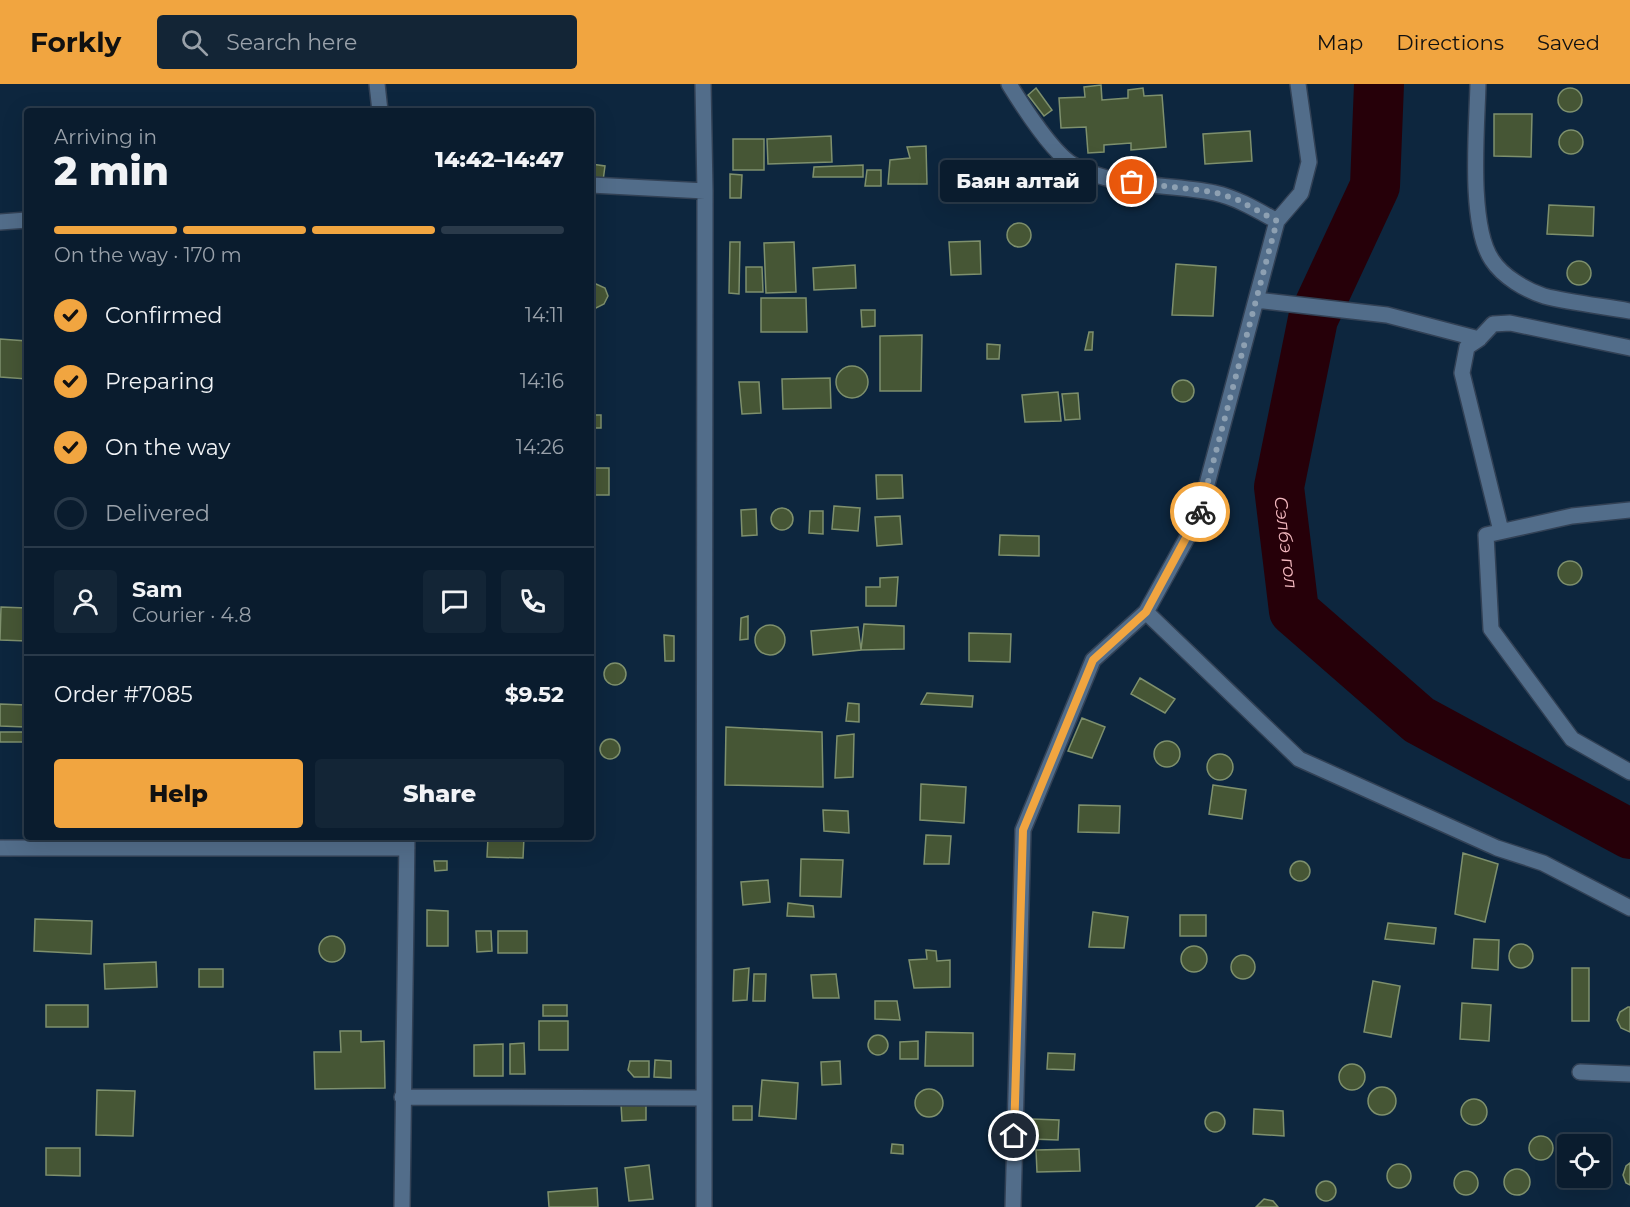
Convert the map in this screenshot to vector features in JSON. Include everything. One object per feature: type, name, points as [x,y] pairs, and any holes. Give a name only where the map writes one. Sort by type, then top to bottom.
[{"type":"street","points":[[378,84],[380,108]]},
{"type":"street","points":[[703,84],[705,191],[704,1207]]},
{"type":"street","points":[[1009,84],[1048,140],[1074,165],[1112,180],[1214,192],[1236,199],[1277,221]]},
{"type":"street","points":[[1012,1207],[1023,830],[1093,660],[1146,612],[1198,518],[1277,221],[1301,193],[1309,162],[1298,84]]},
{"type":"street","points":[[1478,84],[1476,171],[1479,221],[1485,245],[1492,260],[1507,276],[1544,296],[1630,311]]},
{"type":"street","points":[[594,184],[705,191]]},
{"type":"street","points":[[0,222],[24,220]]},
{"type":"street","points":[[1256,300],[1387,315],[1479,339]]},
{"type":"street","points":[[1501,531],[1462,373],[1467,347],[1479,339],[1492,324],[1510,323],[1630,348]]},
{"type":"street","points":[[1630,510],[1572,516],[1486,535],[1491,629],[1572,739],[1630,772]]},
{"type":"street","points":[[1146,612],[1299,759],[1497,848],[1543,863],[1630,908]]},
{"type":"street","points":[[0,848],[407,842],[402,1207]]},
{"type":"street","points":[[1580,1072],[1630,1074]]},
{"type":"street","points":[[402,1097],[704,1098]]},
{"type":"building","points":[[1101,85],[1102,100],[1128,98],[1128,90],[1143,88],[1144,96],[1162,95],[1166,147],[1131,150],[1131,143],[1104,145],[1104,152],[1088,153],[1086,127],[1061,128],[1059,98],[1085,97],[1084,87]]},
{"type":"building","points":[[1036,88],[1052,110],[1044,116],[1028,95]]},
{"type":"building","points":[[1570,88],[1579,91],[1582,100],[1579,109],[1570,112],[1561,109],[1558,100],[1561,91]]},
{"type":"building","points":[[1494,114],[1532,114],[1531,157],[1494,156]]},
{"type":"building","points":[[1571,130],[1580,133],[1583,142],[1580,151],[1571,154],[1562,151],[1559,142],[1562,133]]},
{"type":"building","points":[[1250,131],[1252,161],[1205,164],[1203,134]]},
{"type":"building","points":[[831,136],[832,162],[768,164],[767,139]]},
{"type":"building","points":[[733,139],[764,139],[764,170],[733,170]]},
{"type":"building","points":[[926,146],[927,184],[888,184],[890,160],[910,158],[907,147]]},
{"type":"building","points":[[594,164],[605,166],[603,181],[594,180]]},
{"type":"building","points":[[863,165],[863,177],[813,177],[814,167]]},
{"type":"building","points":[[867,170],[881,170],[881,186],[865,186]]},
{"type":"building","points":[[730,174],[742,175],[741,198],[730,198]]},
{"type":"building","points":[[981,189],[981,197],[952,200],[951,191]]},
{"type":"building","points":[[1549,205],[1594,207],[1593,236],[1547,234]]},
{"type":"building","points":[[1019,223],[1028,226],[1031,235],[1028,244],[1019,247],[1010,244],[1007,235],[1010,226]]},
{"type":"building","points":[[980,241],[981,274],[951,275],[949,242]]},
{"type":"building","points":[[730,242],[740,242],[739,294],[729,293]]},
{"type":"building","points":[[794,242],[796,292],[766,293],[764,243]]},
{"type":"building","points":[[1579,261],[1588,264],[1591,273],[1588,282],[1579,285],[1570,282],[1567,273],[1570,264]]},
{"type":"building","points":[[1176,264],[1216,267],[1213,316],[1172,315]]},
{"type":"building","points":[[855,265],[856,288],[814,290],[813,268]]},
{"type":"building","points":[[746,267],[762,267],[763,292],[746,292]]},
{"type":"building","points":[[594,284],[605,288],[608,296],[604,304],[596,308],[594,308]]},
{"type":"building","points":[[761,298],[806,298],[807,332],[761,332]]},
{"type":"building","points":[[861,310],[875,310],[875,326],[862,327]]},
{"type":"building","points":[[1089,332],[1093,332],[1092,350],[1085,350]]},
{"type":"building","points":[[922,335],[921,391],[880,391],[880,336]]},
{"type":"building","points":[[0,339],[24,341],[24,379],[0,377]]},
{"type":"building","points":[[987,344],[1000,345],[999,359],[987,359]]},
{"type":"building","points":[[852,366],[863,371],[868,382],[863,393],[852,398],[841,393],[836,382],[841,371]]},
{"type":"building","points":[[830,378],[831,408],[783,409],[782,379]]},
{"type":"building","points":[[1183,380],[1191,383],[1194,391],[1191,399],[1183,402],[1175,399],[1172,391],[1175,383]]},
{"type":"building","points":[[739,382],[759,382],[761,413],[742,414]]},
{"type":"building","points":[[1058,392],[1061,421],[1025,422],[1022,395]]},
{"type":"building","points":[[1078,393],[1080,419],[1065,420],[1062,394]]},
{"type":"building","points":[[594,415],[601,415],[601,428],[594,428]]},
{"type":"building","points":[[594,468],[609,468],[609,495],[594,495]]},
{"type":"building","points":[[876,475],[902,475],[903,498],[877,499]]},
{"type":"building","points":[[834,506],[860,508],[858,531],[832,529]]},
{"type":"building","points":[[782,508],[790,511],[793,519],[790,527],[782,530],[774,527],[771,519],[774,511]]},
{"type":"building","points":[[756,509],[757,535],[742,536],[741,510]]},
{"type":"building","points":[[810,511],[823,511],[823,534],[809,533]]},
{"type":"building","points":[[900,516],[902,544],[877,546],[875,517]]},
{"type":"building","points":[[1000,535],[1039,536],[1039,556],[999,555]]},
{"type":"building","points":[[1570,561],[1579,564],[1582,573],[1579,582],[1570,585],[1561,582],[1558,573],[1561,564]]},
{"type":"building","points":[[898,577],[896,606],[866,606],[866,587],[880,587],[880,578]]},
{"type":"building","points":[[1,607],[24,608],[24,641],[0,640]]},
{"type":"building","points":[[748,616],[748,639],[740,640],[741,618]]},
{"type":"building","points":[[864,624],[904,626],[904,649],[861,650]]},
{"type":"building","points":[[770,625],[781,629],[785,640],[781,651],[770,655],[759,651],[755,640],[759,629]]},
{"type":"building","points":[[858,627],[861,650],[813,655],[811,631]]},
{"type":"building","points":[[969,633],[1011,634],[1010,662],[969,661]]},
{"type":"building","points":[[664,635],[674,636],[674,661],[665,661]]},
{"type":"building","points":[[615,663],[623,666],[626,674],[623,682],[615,685],[607,682],[604,674],[607,666]]},
{"type":"building","points":[[1140,678],[1175,699],[1165,713],[1131,694]]},
{"type":"building","points":[[927,693],[973,696],[972,707],[921,704]]},
{"type":"building","points":[[848,703],[859,704],[859,722],[846,721]]},
{"type":"building","points":[[0,704],[24,705],[24,727],[0,726]]},
{"type":"building","points":[[1082,718],[1105,727],[1092,758],[1068,751]]},
{"type":"building","points":[[726,727],[822,732],[823,787],[725,785]]},
{"type":"building","points":[[0,732],[24,732],[24,742],[0,742]]},
{"type":"building","points":[[854,734],[853,777],[835,778],[837,736]]},
{"type":"building","points":[[606,739],[614,739],[620,745],[620,753],[614,759],[606,759],[600,753],[600,745]]},
{"type":"building","points":[[1167,741],[1176,745],[1180,754],[1176,763],[1167,767],[1158,763],[1154,754],[1158,745]]},
{"type":"building","points":[[1220,754],[1229,758],[1233,767],[1229,776],[1220,780],[1211,776],[1207,767],[1211,758]]},
{"type":"building","points":[[921,784],[966,787],[964,823],[920,820]]},
{"type":"building","points":[[1213,785],[1246,790],[1242,819],[1209,814]]},
{"type":"building","points":[[1079,805],[1120,806],[1119,833],[1078,832]]},
{"type":"building","points":[[823,810],[848,811],[849,833],[824,831]]},
{"type":"building","points":[[926,835],[951,836],[949,864],[924,864]]},
{"type":"building","points":[[488,840],[524,840],[523,858],[487,857]]},
{"type":"building","points":[[1463,853],[1498,864],[1485,922],[1455,914]]},
{"type":"building","points":[[801,859],[843,860],[841,897],[800,896]]},
{"type":"building","points":[[434,861],[447,861],[447,870],[435,871]]},
{"type":"building","points":[[1300,861],[1307,864],[1310,871],[1307,878],[1300,881],[1293,878],[1290,871],[1293,864]]},
{"type":"building","points":[[768,880],[770,902],[743,905],[741,882]]},
{"type":"building","points":[[788,903],[813,906],[814,917],[787,916]]},
{"type":"building","points":[[427,910],[448,911],[448,946],[427,946]]},
{"type":"building","points":[[1093,912],[1128,917],[1124,948],[1089,947]]},
{"type":"building","points":[[1180,915],[1206,915],[1206,936],[1180,936]]},
{"type":"building","points":[[35,919],[92,921],[91,954],[34,951]]},
{"type":"building","points":[[1388,923],[1436,928],[1434,944],[1385,939]]},
{"type":"building","points":[[476,931],[491,931],[492,951],[477,952]]},
{"type":"building","points":[[498,931],[527,931],[527,953],[498,953]]},
{"type":"building","points":[[332,936],[341,940],[345,949],[341,958],[332,962],[323,958],[319,949],[323,940]]},
{"type":"building","points":[[1474,939],[1499,940],[1498,970],[1472,968]]},
{"type":"building","points":[[1521,944],[1530,947],[1533,956],[1530,965],[1521,968],[1512,965],[1509,956],[1512,947]]},
{"type":"building","points":[[1194,946],[1203,950],[1207,959],[1203,968],[1194,972],[1185,968],[1181,959],[1185,950]]},
{"type":"building","points":[[926,950],[936,951],[937,961],[950,960],[950,987],[914,988],[909,960],[927,959]]},
{"type":"building","points":[[1243,955],[1248,956],[1254,962],[1254,972],[1248,978],[1243,979],[1238,978],[1232,972],[1231,967],[1232,962],[1238,956]]},
{"type":"building","points":[[156,962],[157,987],[105,989],[104,964]]},
{"type":"building","points":[[749,968],[747,1000],[733,1001],[734,970]]},
{"type":"building","points":[[1572,968],[1589,968],[1589,1021],[1572,1021]]},
{"type":"building","points":[[199,969],[223,969],[223,987],[199,987]]},
{"type":"building","points":[[754,974],[766,974],[765,1001],[753,1001]]},
{"type":"building","points":[[836,974],[839,998],[813,998],[811,975]]},
{"type":"building","points":[[1373,981],[1400,986],[1391,1037],[1364,1032]]},
{"type":"building","points":[[875,1001],[897,1001],[900,1020],[875,1019]]},
{"type":"building","points":[[1462,1003],[1491,1005],[1489,1041],[1460,1039]]},
{"type":"building","points":[[46,1005],[88,1005],[88,1027],[46,1027]]},
{"type":"building","points":[[543,1005],[567,1005],[567,1016],[543,1016]]},
{"type":"building","points":[[1630,1007],[1630,1032],[1621,1028],[1617,1020],[1620,1012]]},
{"type":"building","points":[[539,1021],[568,1021],[568,1050],[539,1050]]},
{"type":"building","points":[[340,1031],[361,1031],[361,1042],[384,1041],[385,1088],[315,1089],[314,1052],[341,1052]]},
{"type":"building","points":[[926,1032],[973,1033],[973,1066],[925,1066]]},
{"type":"building","points":[[878,1035],[885,1038],[888,1045],[885,1052],[878,1055],[871,1052],[868,1045],[871,1038]]},
{"type":"building","points":[[918,1041],[918,1059],[900,1059],[900,1042]]},
{"type":"building","points":[[524,1043],[525,1074],[510,1074],[510,1044]]},
{"type":"building","points":[[503,1044],[503,1076],[474,1076],[474,1045]]},
{"type":"building","points":[[1048,1053],[1075,1054],[1074,1070],[1047,1069]]},
{"type":"building","points":[[655,1060],[671,1061],[671,1078],[654,1077]]},
{"type":"building","points":[[630,1061],[649,1061],[649,1077],[634,1077],[628,1070]]},
{"type":"building","points":[[840,1061],[841,1084],[822,1085],[821,1062]]},
{"type":"building","points":[[1352,1064],[1361,1068],[1365,1077],[1361,1086],[1352,1090],[1343,1086],[1339,1077],[1343,1068]]},
{"type":"building","points":[[762,1080],[798,1083],[796,1119],[759,1116]]},
{"type":"building","points":[[1382,1087],[1392,1091],[1396,1101],[1392,1111],[1382,1115],[1372,1111],[1368,1101],[1372,1091]]},
{"type":"building","points":[[929,1089],[939,1093],[943,1103],[939,1113],[929,1117],[919,1113],[915,1103],[919,1093]]},
{"type":"building","points":[[97,1090],[135,1091],[133,1136],[96,1135]]},
{"type":"building","points":[[1474,1099],[1483,1103],[1487,1112],[1483,1121],[1474,1125],[1465,1121],[1461,1112],[1465,1103]]},
{"type":"building","points":[[646,1103],[646,1120],[622,1121],[621,1104]]},
{"type":"building","points":[[733,1106],[752,1106],[752,1120],[733,1120]]},
{"type":"building","points":[[1254,1109],[1283,1111],[1284,1136],[1253,1134]]},
{"type":"building","points":[[1215,1112],[1222,1115],[1225,1122],[1222,1129],[1215,1132],[1208,1129],[1205,1122],[1208,1115]]},
{"type":"building","points":[[1032,1119],[1059,1120],[1058,1140],[1031,1139]]},
{"type":"building","points":[[1541,1136],[1550,1139],[1553,1148],[1550,1157],[1541,1160],[1532,1157],[1529,1148],[1532,1139]]},
{"type":"building","points":[[892,1144],[903,1145],[903,1154],[891,1153]]},
{"type":"building","points":[[46,1148],[80,1148],[80,1176],[46,1175]]},
{"type":"building","points":[[1079,1149],[1080,1171],[1037,1172],[1036,1150]]},
{"type":"building","points":[[1630,1163],[1630,1185],[1626,1183],[1623,1175],[1626,1166]]},
{"type":"building","points":[[1399,1164],[1408,1167],[1411,1176],[1408,1185],[1399,1188],[1390,1185],[1387,1176],[1390,1167]]},
{"type":"building","points":[[649,1165],[653,1199],[629,1201],[625,1168]]},
{"type":"building","points":[[1517,1169],[1526,1173],[1530,1182],[1526,1191],[1517,1195],[1508,1191],[1504,1182],[1508,1173]]},
{"type":"building","points":[[1466,1171],[1475,1174],[1478,1183],[1475,1192],[1466,1195],[1457,1192],[1454,1183],[1457,1174]]},
{"type":"building","points":[[1322,1181],[1330,1181],[1336,1187],[1336,1195],[1330,1201],[1322,1201],[1316,1195],[1316,1187]]},
{"type":"building","points":[[597,1188],[598,1207],[549,1207],[548,1192]]},
{"type":"building","points":[[1264,1199],[1273,1201],[1278,1207],[1256,1207]]},
{"type":"waterway","name":"Сэлбэ гол","points":[[1379,84],[1375,186],[1313,319],[1279,487],[1294,611],[1419,720],[1630,834]]},
{"type":"way so far","points":[[1132,182],[1214,192],[1236,199],[1277,221],[1200,512]]},
{"type":"place","name":"Баян алтай","points":[[1132,182]]},
{"type":"route","points":[[1014,1136],[1023,830],[1093,660],[1146,612],[1200,512]]}]
